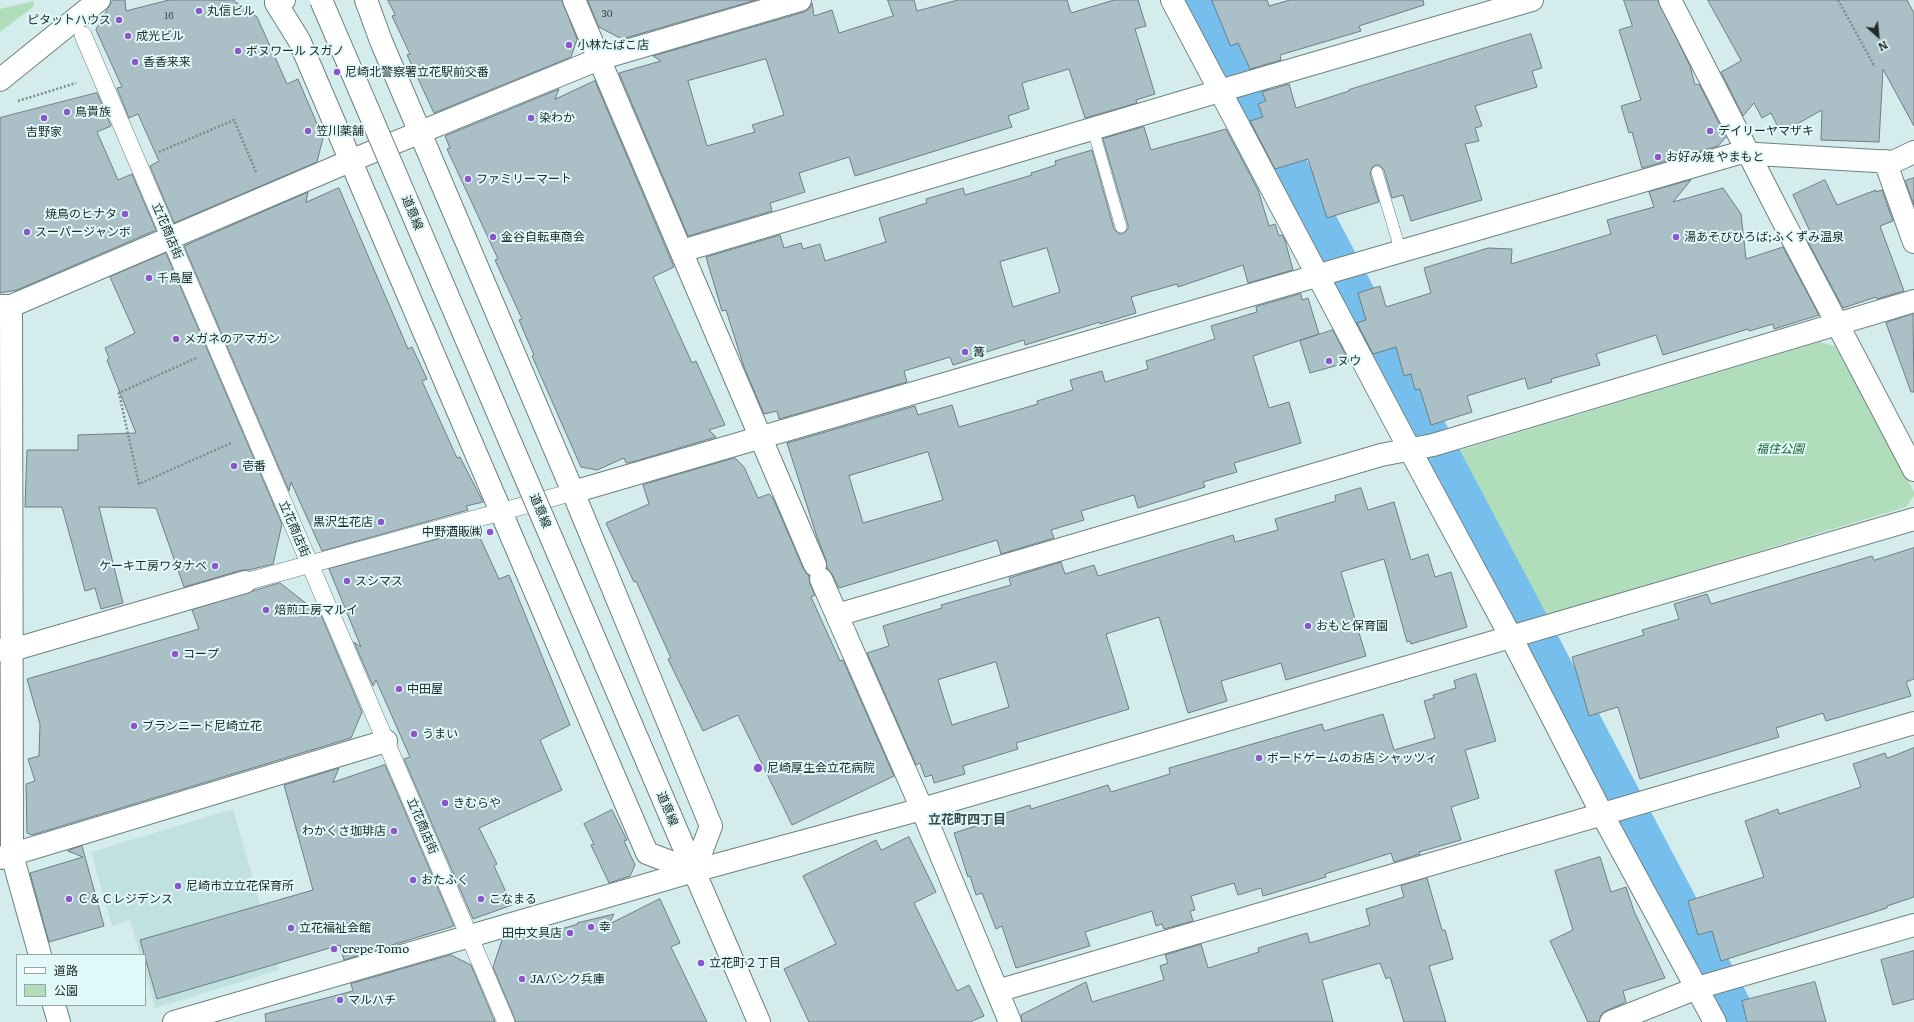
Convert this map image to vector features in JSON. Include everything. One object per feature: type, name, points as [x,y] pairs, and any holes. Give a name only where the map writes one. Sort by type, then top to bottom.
[{"type":"street","points":[[0,80],[99,0]]},
{"type":"street","name":"道意線","points":[[321,0],[694,871],[756,1021]]},
{"type":"street","points":[[366,0],[381,41],[573,492],[711,826],[694,871]]},
{"type":"street","points":[[574,0],[818,572],[922,809],[1010,1022]]},
{"type":"street","points":[[40,954],[6,857],[6,306],[350,161],[599,59],[800,0]]},
{"type":"street","points":[[1172,0],[1233,87],[1422,448],[1707,985],[1715,1022]]},
{"type":"street","points":[[682,251],[1233,87],[1532,0]]},
{"type":"street","points":[[1670,0],[1914,470]]},
{"type":"street","points":[[277,1],[299,40],[647,853],[694,871]]},
{"type":"street","name":"立花商店街","points":[[83,35],[506,1022]]},
{"type":"street","points":[[6,650],[245,582],[762,439],[1739,153],[1893,162],[1914,152]]},
{"type":"street","points":[[1885,161],[1914,242]]},
{"type":"street","points":[[837,615],[1380,455],[1422,448],[1914,301]]},
{"type":"street","points":[[174,1022],[694,871],[922,809],[1914,519]]},
{"type":"street","points":[[997,991],[1914,723]]},
{"type":"street","points":[[6,857],[386,741]]},
{"type":"street","points":[[1611,1022],[1707,985],[1914,925]]},
{"type":"street","points":[[54,1006],[59,1022]]},
{"type":"lane","points":[[1093,129],[1120,227]]},
{"type":"lane","points":[[1378,172],[1402,252]]},
{"type":"path","points":[[1838,0],[1875,67]]},
{"type":"path","points":[[13,102],[100,75]]},
{"type":"path","points":[[137,161],[234,120],[258,175]]},
{"type":"path","points":[[217,349],[119,393],[139,484],[253,432]]},
{"type":"shaded area","name":"尼崎市立立花保育所","points":[[233,809],[279,970],[155,1008],[146,976],[146,954],[140,954],[130,920],[112,926],[91,852]]},
{"type":"green space","points":[[34,1],[33,7],[0,32],[0,9]]},
{"type":"green space","name":"福住公園","points":[[1819,342],[1835,346],[1914,492],[1914,496],[1906,507],[1543,616],[1526,613],[1448,463],[1454,452]]},
{"type":"building","points":[[113,0],[125,0],[126,11],[169,0],[233,0],[257,17],[287,84],[298,79],[323,138],[317,162],[174,223],[150,166],[159,161],[138,114],[129,118],[117,88],[122,87],[96,30]]},
{"type":"building","points":[[388,0],[562,0],[577,39],[571,57],[434,113],[407,55],[410,54],[392,16],[395,15]]},
{"type":"building","points":[[588,0],[756,0],[622,39],[599,27]]},
{"type":"building","points":[[888,0],[914,0],[917,11],[958,0],[1067,0],[1071,13],[1114,0],[1138,0],[1146,26],[1135,29],[1155,94],[1136,100],[1137,103],[1085,118],[1069,69],[1022,83],[1029,109],[1008,116],[1012,127],[855,176],[849,157],[799,173],[805,192],[770,203],[772,211],[688,236],[619,73],[661,61],[653,56],[804,12],[809,9],[812,3],[814,16],[832,10],[839,33],[893,16]],"holes":[[[766,59],[784,115],[752,125],[755,132],[707,146],[688,81]]]},
{"type":"building","points":[[1212,0],[1267,0],[1269,6],[1290,0],[1423,0],[1424,5],[1359,26],[1361,31],[1280,55],[1281,60],[1250,69],[1238,43],[1231,46]]},
{"type":"building","points":[[1624,0],[1658,0],[1690,66],[1695,85],[1699,84],[1726,137],[1718,146],[1642,168],[1632,132],[1629,133],[1621,106],[1641,100],[1619,30],[1632,26]]},
{"type":"building","points":[[1708,0],[1907,0],[1914,13],[1914,126],[1883,69],[1879,142],[1821,140],[1822,110],[1781,133],[1771,113],[1762,118],[1754,103],[1743,116],[1721,72],[1741,61]]},
{"type":"building","points":[[1531,34],[1542,68],[1532,71],[1537,87],[1475,106],[1482,126],[1475,128],[1479,141],[1465,144],[1482,200],[1411,221],[1403,195],[1392,198],[1384,170],[1379,165],[1375,165],[1370,174],[1379,202],[1327,218],[1308,159],[1275,169],[1250,121],[1263,117],[1258,104],[1266,101],[1262,92],[1289,84],[1296,108],[1349,90]]},
{"type":"building","points":[[595,81],[674,267],[653,277],[692,363],[696,361],[725,425],[709,430],[716,437],[636,461],[626,463],[624,458],[597,470],[581,467],[532,356],[534,355],[519,320],[522,319],[495,260],[498,259],[447,149],[450,148],[445,136],[559,89],[555,99]]},
{"type":"building","points":[[97,93],[111,126],[97,132],[118,180],[132,174],[156,230],[17,290],[0,293],[0,118]]},
{"type":"building","points":[[1144,127],[1151,150],[1226,129],[1258,190],[1269,226],[1275,224],[1279,236],[1282,235],[1285,240],[1293,270],[1248,283],[1243,265],[1178,287],[1177,284],[1131,297],[1136,313],[1100,324],[1100,322],[1025,345],[1024,340],[977,355],[978,357],[953,365],[950,357],[904,371],[907,382],[779,419],[777,411],[764,414],[744,367],[726,310],[722,311],[706,257],[780,235],[784,248],[801,243],[803,249],[820,244],[825,261],[886,242],[879,218],[927,203],[926,199],[963,188],[965,195],[1032,175],[1031,173],[1056,165],[1055,161],[1092,150],[1114,229],[1119,234],[1123,234],[1128,229],[1128,225],[1103,139]],"holes":[[[1047,248],[1060,292],[1013,307],[1000,262]]]},
{"type":"building","points":[[1914,178],[1914,205],[1905,181]]},
{"type":"building","points":[[1691,180],[1673,202],[1723,188],[1741,214],[1746,259],[1783,247],[1819,315],[1774,329],[1773,324],[1749,331],[1748,329],[1663,355],[1656,335],[1596,354],[1600,365],[1551,379],[1552,382],[1528,389],[1525,378],[1467,396],[1472,412],[1431,425],[1420,389],[1415,390],[1411,374],[1404,376],[1396,347],[1373,354],[1357,323],[1366,320],[1358,293],[1380,286],[1386,307],[1431,293],[1424,268],[1488,248],[1512,249],[1511,264],[1611,234],[1607,220],[1654,207],[1649,192]]},
{"type":"building","points":[[1825,180],[1837,205],[1876,190],[1876,192],[1882,190],[1893,221],[1880,226],[1904,291],[1877,299],[1876,297],[1843,308],[1807,240],[1813,238],[1793,195]]},
{"type":"building","points":[[339,188],[408,349],[412,347],[427,379],[422,381],[457,458],[460,457],[483,502],[466,506],[468,510],[322,551],[291,482],[289,491],[184,246],[308,192],[306,202]]},
{"type":"building","points":[[166,253],[282,524],[273,564],[249,570],[242,570],[184,587],[156,508],[99,507],[123,603],[101,609],[95,588],[85,591],[62,507],[25,507],[27,450],[78,450],[78,435],[136,433],[107,360],[109,358],[105,348],[135,333],[110,277]]},
{"type":"building","points":[[1301,294],[1302,300],[1308,298],[1319,334],[1253,356],[1269,408],[1289,402],[1301,443],[1234,463],[1237,472],[1203,482],[1205,487],[1138,508],[1134,495],[1081,511],[1084,520],[1051,530],[1054,538],[1001,554],[997,540],[839,588],[832,574],[827,568],[826,560],[817,537],[787,443],[915,406],[918,415],[952,405],[959,427],[1038,404],[1037,401],[1073,390],[1070,380],[1102,371],[1105,382],[1148,369],[1146,361],[1215,339],[1211,326],[1257,312],[1256,307]],"holes":[[[928,452],[943,500],[863,523],[849,476]]]},
{"type":"building","points":[[1913,314],[1914,392],[1911,392],[1886,323]]},
{"type":"building","points":[[1333,330],[1349,362],[1310,373],[1300,341]]},
{"type":"building","points":[[735,458],[744,467],[758,498],[769,494],[773,498],[804,570],[809,576],[810,584],[815,595],[811,597],[840,661],[843,660],[894,776],[792,825],[738,715],[703,731],[668,659],[671,658],[636,581],[634,582],[606,523],[649,504],[643,485]]},
{"type":"building","points":[[1361,488],[1368,510],[1394,502],[1411,560],[1428,554],[1435,577],[1451,572],[1467,627],[1411,644],[1410,641],[1407,642],[1384,559],[1341,572],[1366,656],[1286,680],[1281,663],[1221,681],[1227,701],[1188,713],[1159,617],[1106,634],[1129,709],[1016,743],[1018,749],[963,766],[965,774],[934,783],[932,775],[925,777],[920,763],[916,765],[867,653],[889,646],[883,626],[942,608],[941,605],[1011,585],[1009,578],[1061,562],[1065,574],[1094,565],[1098,576],[1233,535],[1235,542],[1278,530],[1275,519],[1336,501],[1335,496]],"holes":[[[996,662],[1009,707],[952,725],[938,680]]]},
{"type":"building","points":[[476,529],[499,579],[509,575],[570,725],[540,740],[562,790],[479,828],[497,864],[494,866],[512,905],[473,919],[404,759],[410,757],[376,680],[373,686],[354,642],[361,647],[329,569]]},
{"type":"building","points":[[1914,548],[1914,679],[1906,682],[1911,696],[1826,721],[1823,713],[1776,728],[1779,737],[1640,779],[1618,707],[1589,716],[1572,657],[1644,635],[1642,630],[1679,619],[1674,604],[1707,594],[1711,604],[1872,556],[1874,560]]},
{"type":"building","name":"ブランニード尼崎立花","points":[[280,583],[321,615],[362,712],[351,738],[32,835],[27,833],[26,784],[35,781],[28,759],[39,756],[40,724],[27,679],[199,629],[192,610]]},
{"type":"building","points":[[1476,674],[1496,741],[1465,750],[1479,798],[1451,807],[1461,840],[1419,852],[1420,854],[1394,862],[1391,853],[1325,874],[1326,877],[1263,896],[1261,888],[1238,895],[1234,883],[1191,896],[1195,910],[1190,911],[1193,921],[1164,929],[1162,924],[1156,926],[1152,911],[1085,932],[1090,946],[1016,968],[1002,926],[996,929],[982,893],[976,895],[970,876],[968,877],[954,833],[982,824],[981,821],[1030,805],[1031,809],[1108,785],[1111,792],[1170,774],[1169,768],[1322,724],[1324,731],[1383,714],[1394,750],[1435,738],[1424,701],[1434,698],[1433,695],[1456,688],[1454,681]]},
{"type":"building","points":[[1914,748],[1914,897],[1887,906],[1887,908],[1721,961],[1712,931],[1698,935],[1688,901],[1764,877],[1745,821],[1778,809],[1779,814],[1861,787],[1853,764],[1885,753],[1887,758]]},
{"type":"building","points":[[385,765],[454,926],[344,960],[340,945],[157,999],[146,961],[146,954],[144,954],[140,940],[313,890],[284,785],[339,768],[333,782]]},
{"type":"building","points":[[612,810],[627,840],[624,841],[635,865],[630,876],[609,883],[591,845],[594,844],[584,824]]},
{"type":"building","points":[[909,837],[936,892],[914,903],[957,991],[969,985],[984,1016],[970,1022],[809,1022],[784,969],[836,944],[803,876],[876,840],[881,850]]},
{"type":"building","name":"Ｃ＆Ｃレジデンス","points":[[82,846],[104,926],[49,942],[30,873],[83,857],[68,851]]},
{"type":"building","points":[[1600,857],[1611,892],[1626,887],[1634,911],[1665,978],[1623,991],[1626,1002],[1606,1011],[1601,1015],[1599,1022],[1588,1022],[1550,941],[1573,930],[1555,871]]},
{"type":"building","points":[[1427,878],[1442,930],[1445,930],[1453,959],[1429,966],[1446,1022],[1404,1022],[1390,977],[1386,979],[1380,963],[1322,980],[1333,1022],[1022,1022],[1021,1015],[1086,982],[1092,1002],[1164,980],[1160,966],[1168,963],[1165,955],[1201,944],[1208,968],[1259,952],[1258,948],[1307,933],[1310,943],[1370,925],[1366,909],[1404,897],[1401,886]]},
{"type":"building","points":[[660,899],[680,943],[671,947],[707,1022],[516,1022],[493,967],[502,940],[524,933],[526,938],[533,935],[534,937],[578,924],[577,923],[614,914],[609,924]]},
{"type":"building","points":[[1914,951],[1914,999],[1893,1005],[1881,960]]},
{"type":"building","points":[[451,955],[471,965],[495,1022],[266,1022],[265,1014],[353,991],[351,984]]},
{"type":"building","points":[[1815,982],[1826,1022],[1747,1022],[1742,1001]]},
{"type":"waterway","points":[[1192,0],[1732,1022]]},
{"type":"place","name":"丸信ビル","points":[[199,11]]},
{"type":"place","name":"ピタットハウス","points":[[119,20]]},
{"type":"place","name":"成光ビル","points":[[128,36]]},
{"type":"place","name":"小林たばこ店","points":[[569,45]]},
{"type":"place","name":"ボヌワール スガノ","points":[[238,51]]},
{"type":"place","name":"香香来来","points":[[135,62]]},
{"type":"place","name":"尼崎北警察署立花駅前交番","points":[[337,72]]},
{"type":"place","name":"鳥貴族","points":[[67,112]]},
{"type":"place","name":"吉野家","points":[[44,118]]},
{"type":"place","name":"染わか","points":[[531,118]]},
{"type":"place","name":"笠川薬舗","points":[[308,131]]},
{"type":"place","name":"デイリーヤマザキ","points":[[1710,131]]},
{"type":"place","name":"お好み焼 やまもと","points":[[1658,157]]},
{"type":"place","name":"ファミリーマート","points":[[468,179]]},
{"type":"place","name":"焼鳥のヒナタ","points":[[125,214]]},
{"type":"place","name":"スーパージャンボ","points":[[27,232]]},
{"type":"place","name":"金谷自転車商会","points":[[493,237]]},
{"type":"place","name":"湯あそびひろば;ふくずみ温泉","points":[[1676,237]]},
{"type":"place","name":"千鳥屋","points":[[149,278]]},
{"type":"place","name":"メガネのアマガン","points":[[176,339]]},
{"type":"place","name":"篝","points":[[965,352]]},
{"type":"place","name":"ヌウ","points":[[1329,361]]},
{"type":"place","name":"壱番","points":[[234,466]]},
{"type":"place","name":"黒沢生花店","points":[[381,522]]},
{"type":"place","name":"中野酒販㈱","points":[[490,532]]},
{"type":"place","name":"ケーキ工房ワタナベ","points":[[215,566]]},
{"type":"place","name":"スシマス","points":[[347,581]]},
{"type":"place","name":"焙煎工房マルイ","points":[[266,610]]},
{"type":"place","name":"おもと保育園","points":[[1308,626]]},
{"type":"place","name":"コープ","points":[[175,654]]},
{"type":"place","name":"中田屋","points":[[399,689]]},
{"type":"place","name":"ブランニード尼崎立花","points":[[134,726]]},
{"type":"place","name":"うまい","points":[[414,734]]},
{"type":"place","name":"ボードゲームのお店 シャッツィ","points":[[1259,758]]},
{"type":"place","name":"尼崎厚生会立花病院","points":[[758,768]]},
{"type":"place","name":"きむらや","points":[[445,803]]},
{"type":"place","name":"わかくさ珈琲店","points":[[394,831]]},
{"type":"place","name":"おたふく","points":[[413,880]]},
{"type":"place","name":"尼崎市立立花保育所","points":[[178,886]]},
{"type":"place","name":"Ｃ＆Ｃレジデンス","points":[[69,899]]},
{"type":"place","name":"こなまる","points":[[481,899]]},
{"type":"place","name":"幸","points":[[591,927]]},
{"type":"place","name":"立花福祉会館","points":[[291,928]]},
{"type":"place","name":"田中文具店","points":[[570,933]]},
{"type":"place","name":"crepe Tomo","points":[[334,949]]},
{"type":"place","name":"立花町２丁目","points":[[701,963]]},
{"type":"place","name":"JAバンク兵庫","points":[[522,979]]},
{"type":"place","name":"マルハチ","points":[[340,1000]]},
{"type":"district","name":"立花町四丁目","points":[[967,820]]}]
